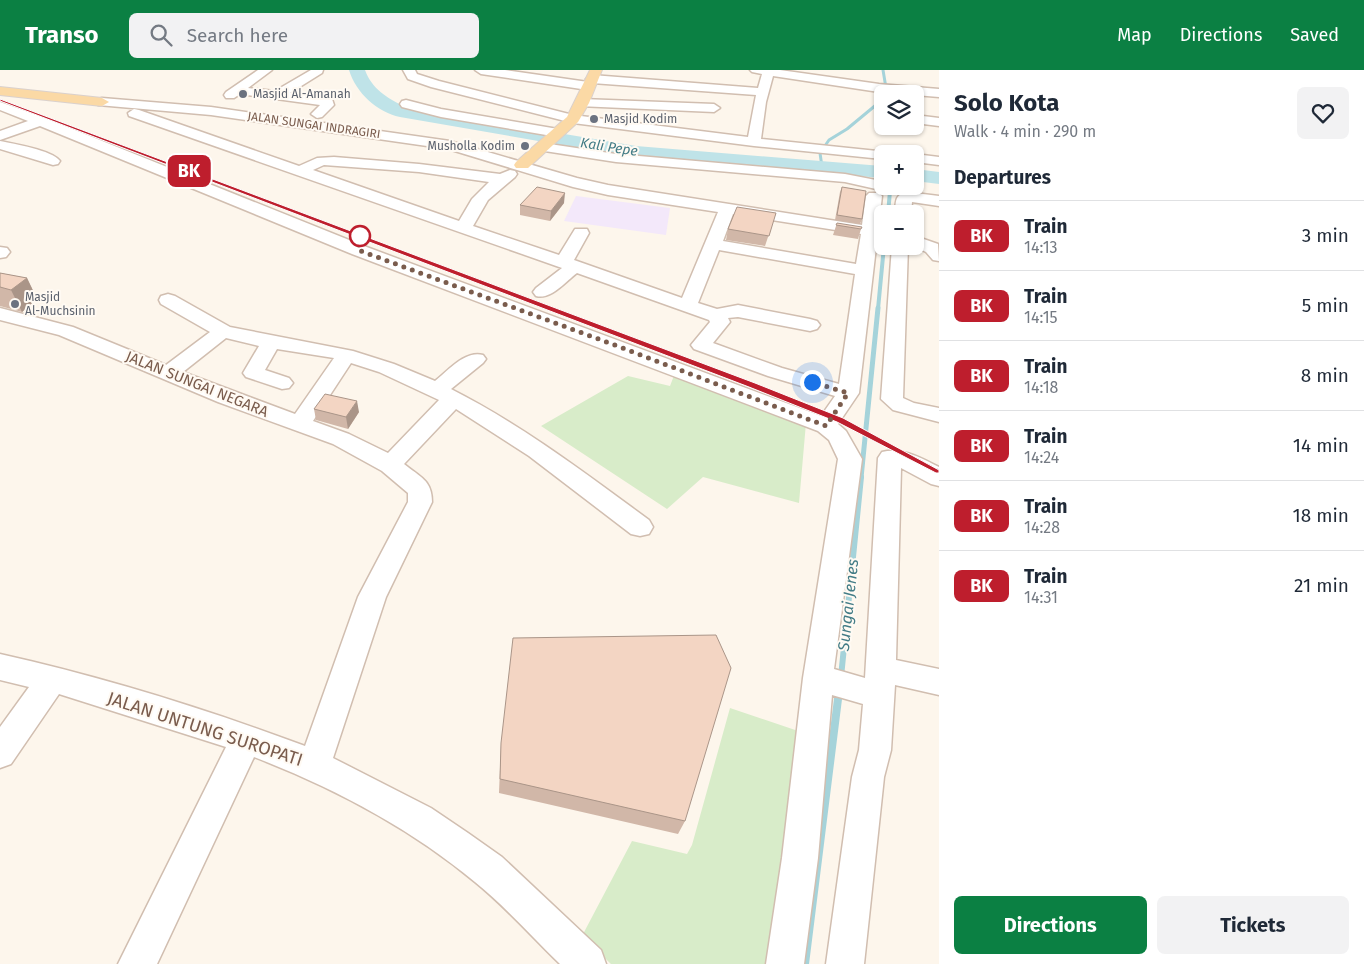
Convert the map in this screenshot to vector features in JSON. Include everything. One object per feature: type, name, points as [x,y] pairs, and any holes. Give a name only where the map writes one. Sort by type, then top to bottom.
[{"type":"main road","points":[[522,166],[572,120],[582,103],[592,78]]},
{"type":"main road","points":[[2,99],[24,94],[102,102]]},
{"type":"street","points":[[211,111],[266,70]]},
{"type":"street","points":[[278,95],[318,72],[311,70]]},
{"type":"street","points":[[409,70],[410,74],[416,78],[572,120],[712,123]]},
{"type":"street","points":[[481,70],[676,85],[761,97]]},
{"type":"street","points":[[670,70],[676,85]]},
{"type":"street","points":[[754,142],[765,71],[879,88],[939,93]]},
{"type":"street","points":[[857,85],[862,72]]},
{"type":"street","points":[[645,83],[645,106]]},
{"type":"street","points":[[237,90],[328,102],[328,105],[317,114]]},
{"type":"street","points":[[458,116],[484,96]]},
{"type":"street","points":[[712,123],[717,99],[761,97]]},
{"type":"street","points":[[2,99],[40,121],[358,250],[826,426],[838,436],[850,459],[852,682],[875,750],[868,777],[845,964]]},
{"type":"street","points":[[102,102],[443,221],[467,221],[569,264],[717,316],[738,311],[810,325]]},
{"type":"street","name":"JALAN SUNGAI INDRAGIRI","points":[[102,102],[211,111],[450,145],[573,182],[608,190],[874,232]]},
{"type":"street","points":[[582,103],[645,106],[712,123],[754,142],[874,151]]},
{"type":"street","points":[[406,104],[616,158],[865,181],[875,190],[875,205]]},
{"type":"street","points":[[924,120],[939,122]]},
{"type":"street","points":[[0,136],[40,121]]},
{"type":"street","points":[[299,171],[322,161],[344,147],[359,131]]},
{"type":"street","points":[[0,145],[53,161]]},
{"type":"street","points":[[924,159],[939,161]]},
{"type":"street","points":[[322,161],[419,168],[503,179]]},
{"type":"street","points":[[467,221],[481,196],[490,187],[522,166]]},
{"type":"street","points":[[904,205],[904,198],[907,197],[939,202]]},
{"type":"street","points":[[688,306],[728,208]]},
{"type":"street","points":[[542,292],[569,264],[581,233]]},
{"type":"street","points":[[826,426],[848,393],[864,270],[874,235]]},
{"type":"street","points":[[713,244],[791,259],[864,270]]},
{"type":"street","points":[[924,244],[937,249]]},
{"type":"street","points":[[900,255],[892,399],[903,406],[939,415]]},
{"type":"street","points":[[168,300],[223,331],[271,342],[346,355],[445,395],[532,447],[640,527]]},
{"type":"street","name":"JALAN SUNGAI NEGARA","points":[[0,314],[66,331],[341,440],[366,451],[390,465],[420,490],[420,502],[372,597],[314,765]]},
{"type":"street","points":[[717,316],[720,322],[701,345],[776,372],[848,393]]},
{"type":"street","points":[[168,373],[223,331]]},
{"type":"street","points":[[271,342],[253,373],[282,383]]},
{"type":"street","points":[[300,425],[346,355]]},
{"type":"street","points":[[390,465],[476,359]]},
{"type":"street","points":[[785,964],[800,858],[852,682],[890,458],[909,461],[939,478]]},
{"type":"street","name":"JALAN UNTUNG SUROPATI","points":[[0,667],[52,679],[246,739],[314,765],[419,820],[456,845],[489,870],[587,964]]},
{"type":"street","points":[[0,753],[52,679]]},
{"type":"street","points":[[852,682],[939,682]]},
{"type":"street","points":[[137,964],[246,739]]},
{"type":"shaded area","points":[[576,196],[670,208],[666,235],[564,221]]},
{"type":"green space","points":[[675,373],[806,423],[799,503],[703,477],[667,509],[541,426],[628,376],[670,386]]},
{"type":"green space","points":[[730,708],[807,734],[768,964],[611,964],[582,936],[632,841],[687,854],[692,845]]},
{"type":"building","points":[[537,187],[565,193],[551,211],[520,205]]},
{"type":"building","points":[[842,187],[866,191],[862,219],[837,215]]},
{"type":"building","points":[[737,207],[776,213],[769,236],[728,229]]},
{"type":"building","points":[[837,223],[862,227],[861,229],[836,225]]},
{"type":"building","points":[[0,273],[27,278],[11,290],[0,287]]},
{"type":"building","points":[[325,394],[357,401],[346,417],[314,409]]},
{"type":"building","points":[[716,635],[731,668],[685,821],[500,779],[501,743],[513,638]]},
{"type":"waterway","name":"Kali Pepe","points":[[357,70],[363,84],[373,96],[400,112],[636,152],[874,171]]},
{"type":"waterway","points":[[883,70],[886,85]]},
{"type":"waterway","points":[[822,167],[820,153],[829,140],[847,129],[874,107]]},
{"type":"waterway","name":"Kali Pepe","points":[[924,176],[939,178]]},
{"type":"waterway","name":"Sungai Jenes","points":[[889,205],[890,195]]},
{"type":"waterway","name":"Sungai Jenes","points":[[878,309],[883,255]]},
{"type":"waterway","name":"Sungai Jenes","points":[[861,478],[878,308]]},
{"type":"waterway","name":"Sungai Jenes","points":[[841,677],[861,477]]},
{"type":"waterway","name":"Sungai Jenes","points":[[805,964],[839,691]]},
{"type":"railway","points":[[0,100],[200,176]]},
{"type":"railway","points":[[197,175],[552,309]]},
{"type":"railway","points":[[549,308],[840,420],[939,471]]},
{"type":"train","name":"BK","points":[[0,100],[752,385],[840,420],[939,470]]},
{"type":"place","name":"Masjid Al-Amanah","points":[[243,94]]},
{"type":"place","name":"Masjid Kodim","points":[[594,119]]},
{"type":"place","name":"Musholla Kodim","points":[[525,146]]},
{"type":"place","name":"Masjid Al-Muchsinin","points":[[15,304]]},
{"type":"route","points":[[360,236],[358,250],[826,426],[848,393],[812,382]]}]
